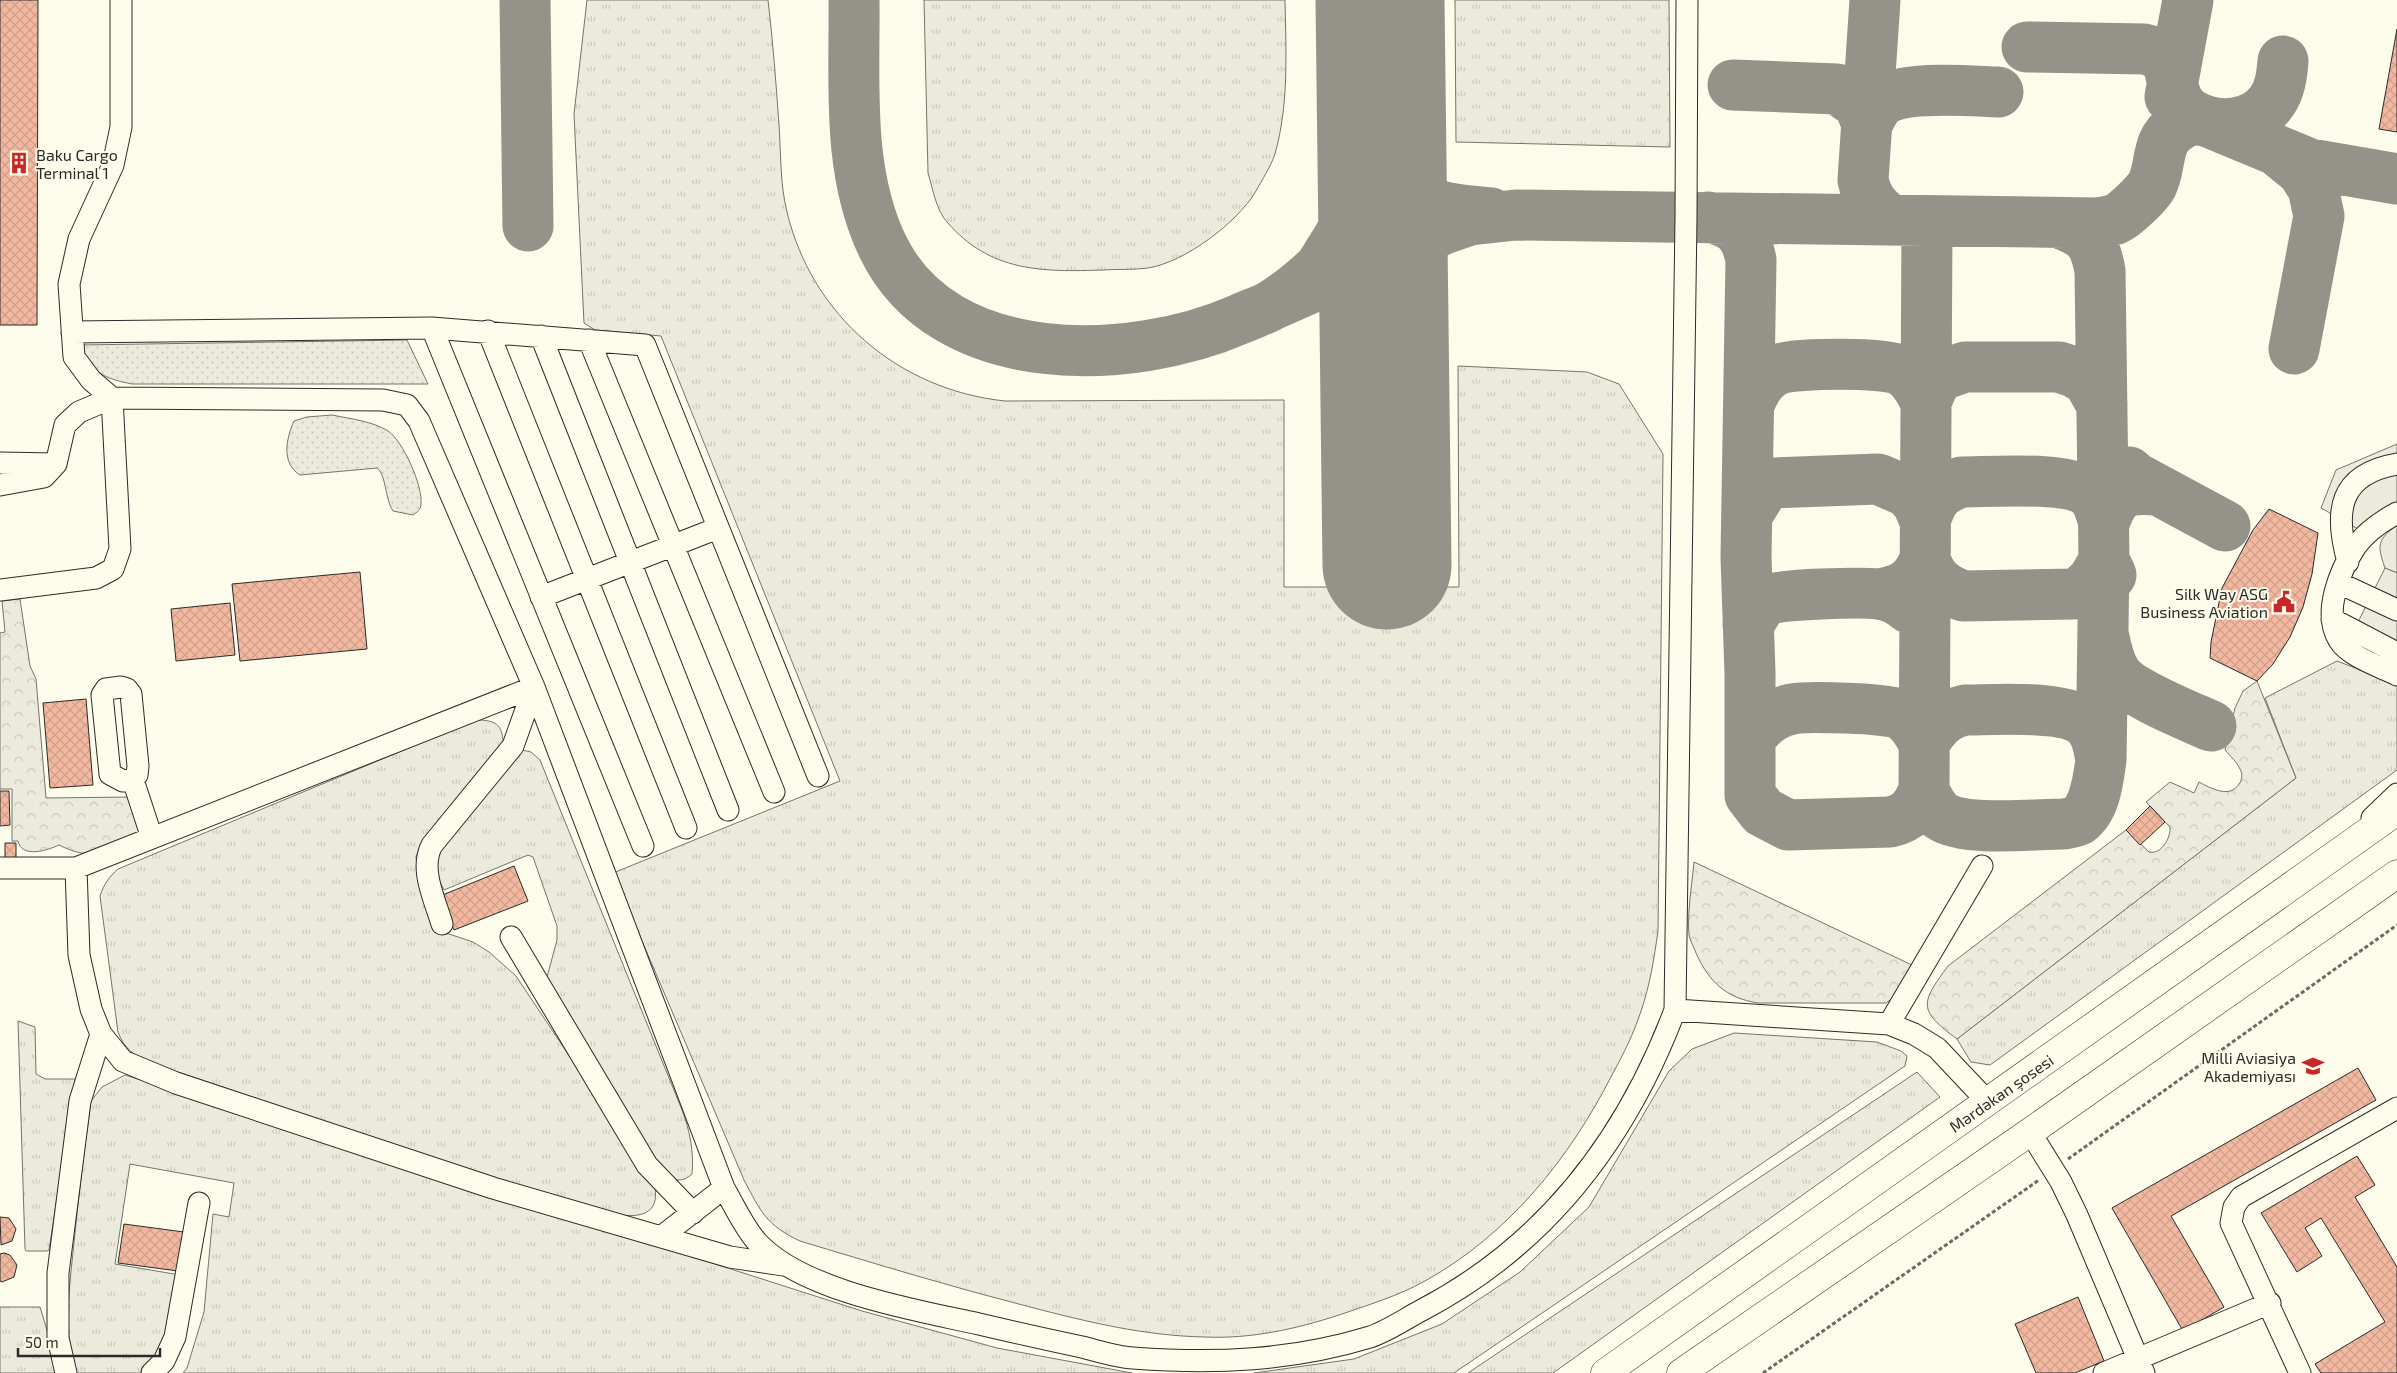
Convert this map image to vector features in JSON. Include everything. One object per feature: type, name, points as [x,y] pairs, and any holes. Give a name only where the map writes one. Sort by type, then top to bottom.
[{"type":"highway","name":"Mərdəkan şosesi","points":[[1605,1373],[2397,811]]},
{"type":"highway","points":[[1681,1373],[2030,1132],[2397,874]]},
{"type":"street","points":[[0,590],[96,578],[113,568],[120,549],[112,398],[91,380],[74,357],[68,284],[78,239],[114,165],[121,127],[121,0]]},
{"type":"street","points":[[76,868],[78,955],[91,1009],[101,1034],[123,1061],[176,1083],[493,1188],[730,1257],[783,1265],[820,1282],[908,1308],[1129,1358],[1219,1362],[1287,1357],[1373,1336],[1458,1290],[1523,1239],[1559,1207],[1607,1146],[1662,1045],[1675,1010],[1686,217],[1687,0]]},
{"type":"street","points":[[72,332],[432,328],[645,344],[818,776]]},
{"type":"street","points":[[432,328],[643,846]]},
{"type":"street","points":[[488,331],[686,828]]},
{"type":"street","points":[[541,336],[728,810]]},
{"type":"street","points":[[590,340],[774,792]]},
{"type":"street","points":[[0,485],[44,477],[56,464],[65,425],[80,412],[112,398],[383,400],[407,405],[419,421],[534,687],[724,1188],[756,1241],[783,1265]]},
{"type":"street","points":[[0,463],[56,464]]},
{"type":"street","points":[[2348,562],[2340,526],[2343,500],[2355,480],[2385,466],[2397,464]]},
{"type":"street","points":[[2397,513],[2383,521],[2356,546],[2339,583],[2332,604],[2332,619],[2338,640],[2347,650],[2397,675]]},
{"type":"street","points":[[541,597],[718,528]]},
{"type":"street","points":[[2339,583],[2397,610]]},
{"type":"street","points":[[2332,619],[2397,652]]},
{"type":"street","points":[[0,868],[76,868],[534,687]]},
{"type":"street","points":[[442,924],[427,869],[427,856],[432,845],[513,746],[534,687]]},
{"type":"street","points":[[106,689],[127,689],[131,694],[135,732],[137,775],[133,780],[123,781],[110,774],[102,695],[106,689]]},
{"type":"street","points":[[106,736],[135,732]]},
{"type":"street","points":[[133,780],[152,838]]},
{"type":"street","points":[[2323,864],[2397,794]]},
{"type":"street","points":[[1889,1024],[1982,866]]},
{"type":"street","points":[[511,937],[647,1165],[693,1213]]},
{"type":"street","points":[[1675,1010],[1889,1024],[1914,1034],[1938,1048],[1988,1102]]},
{"type":"street","points":[[66,1373],[58,1338],[58,1273],[80,1101],[101,1034]]},
{"type":"street","points":[[2300,1373],[2270,1303],[2231,1223],[2234,1207],[2241,1197],[2397,1108]]},
{"type":"street","points":[[2030,1132],[2054,1169],[2077,1215],[2141,1366]]},
{"type":"street","points":[[661,1237],[724,1188]]},
{"type":"street","points":[[152,1373],[164,1361],[175,1337],[199,1204]]},
{"type":"street","points":[[2104,1373],[2141,1366],[2270,1303]]},
{"type":"street","points":[[1699,1373],[1776,1308]]},
{"type":"path","points":[[1763,1373],[2397,925]]},
{"type":"green space","points":[[587,0],[768,0],[776,78],[783,191],[787,212],[799,250],[817,284],[839,315],[866,341],[896,364],[930,381],[966,394],[1005,401],[1284,400],[1284,587],[1459,587],[1458,366],[1587,372],[1619,384],[1663,454],[1658,931],[1653,962],[1644,1001],[1632,1036],[1595,1106],[1576,1136],[1534,1192],[1510,1217],[1484,1241],[1455,1262],[1425,1281],[1383,1300],[1306,1325],[1257,1335],[1223,1337],[1183,1336],[1139,1331],[1073,1318],[800,1241],[779,1229],[760,1209],[744,1180],[613,873],[840,781],[661,336],[595,330],[584,323],[574,114]]},
{"type":"green space","points":[[924,0],[1285,0],[1285,97],[1275,154],[1271,163],[1256,191],[1236,216],[1209,239],[1178,258],[1162,264],[1137,269],[1081,271],[1038,269],[1018,266],[999,260],[981,251],[947,222],[940,212],[933,192],[928,173]]},
{"type":"green space","points":[[1455,0],[1669,0],[1670,147],[1456,142]]},
{"type":"green space","points":[[407,340],[428,384],[132,384],[100,373],[89,362],[79,345]]},
{"type":"green space","points":[[332,415],[375,425],[394,436],[411,464],[419,486],[421,504],[417,512],[413,515],[393,511],[382,476],[377,468],[300,475],[294,470],[288,457],[287,443],[294,421],[307,417]]},
{"type":"green space","points":[[2397,525],[2397,573],[2385,568],[2380,544],[2382,539]]},
{"type":"green space","points":[[20,599],[30,666],[36,679],[46,798],[130,797],[140,835],[110,849],[101,852],[82,853],[59,845],[36,852],[25,850],[20,847],[18,841],[12,841],[12,789],[0,789],[0,633],[5,632],[2,601]]},
{"type":"green space","points":[[2337,661],[2397,684],[2397,770],[1990,1065],[1971,1062],[1957,1039],[2296,778],[2265,698]]},
{"type":"green space","points":[[2257,681],[2296,778],[1957,1039],[1935,1021],[1927,1006],[1928,998],[1948,966],[2126,830],[2149,852],[2157,851],[2164,845],[2169,836],[2170,827],[2146,802],[2170,782],[2194,793],[2199,782],[2225,792],[2230,791],[2239,784],[2242,773],[2225,750],[2235,708],[2243,691]]},
{"type":"green space","points":[[476,720],[497,724],[503,737],[503,744],[416,856],[417,867],[437,930],[473,942],[489,952],[516,976],[654,1183],[655,1200],[650,1210],[640,1215],[611,1214],[570,1203],[151,1063],[131,1051],[118,1032],[100,896],[107,881],[118,869]]},
{"type":"green space","points":[[522,750],[531,752],[540,760],[682,1110],[692,1150],[692,1174],[684,1179],[673,1179],[662,1172],[547,977],[557,940],[557,926],[533,857],[528,855],[444,890],[433,868],[435,855]]},
{"type":"green space","points":[[1694,862],[1914,966],[1893,998],[1886,1003],[1758,1003],[1747,1001],[1728,993],[1707,972],[1696,953],[1690,937],[1689,908]]},
{"type":"green space","points":[[18,1021],[35,1027],[36,1074],[45,1079],[75,1079],[49,1250],[47,1251],[26,1251],[25,1249]]},
{"type":"green space","points":[[1734,1033],[1877,1042],[1901,1051],[1907,1056],[1905,1066],[1454,1373],[1254,1373],[1354,1359],[1442,1324],[1520,1272],[1589,1207],[1669,1071],[1692,1049]]},
{"type":"green space","points":[[1917,1072],[1940,1097],[1553,1373],[1468,1373]]},
{"type":"green space","points":[[125,1075],[862,1311],[997,1348],[1132,1373],[183,1373],[187,1368],[204,1312],[213,1214],[229,1217],[234,1183],[130,1164],[115,1264],[180,1275],[173,1314],[158,1355],[141,1373],[76,1373],[69,1343],[68,1313],[79,1195],[91,1101],[102,1087]]},
{"type":"green space","points":[[0,1307],[40,1307],[60,1373],[0,1373]]},
{"type":"shaded area","points":[[2397,444],[2397,505],[2358,529],[2321,508],[2336,470]]},
{"type":"shaded area","points":[[2385,568],[2397,573],[2397,644],[2357,624]]},
{"type":"building","name":"Baku Cargo Terminal 1","points":[[0,0],[38,0],[37,325],[0,325]]},
{"type":"building","points":[[2397,29],[2397,132],[2379,129]]},
{"type":"building","points":[[2269,509],[2318,533],[2312,574],[2303,607],[2290,637],[2273,664],[2257,681],[2210,658],[2211,642],[2222,588],[2253,530]]},
{"type":"building","points":[[360,572],[367,649],[240,661],[232,584]]},
{"type":"building","points":[[230,603],[235,655],[176,661],[171,609]]},
{"type":"building","points":[[86,699],[93,785],[50,788],[43,703]]},
{"type":"building","points":[[0,791],[9,791],[10,825],[0,826]]},
{"type":"building","points":[[2150,806],[2165,822],[2140,845],[2126,830]]},
{"type":"building","points":[[5,843],[16,843],[16,858],[5,858]]},
{"type":"building","points":[[514,866],[528,901],[454,930],[440,896]]},
{"type":"building","points":[[2358,1068],[2376,1100],[2171,1216],[2224,1307],[2183,1331],[2112,1208]]},
{"type":"building","points":[[2357,1156],[2375,1185],[2355,1197],[2397,1267],[2397,1373],[2321,1373],[2315,1364],[2385,1322],[2321,1218],[2305,1228],[2322,1256],[2297,1272],[2261,1213]]},
{"type":"building","points":[[0,1217],[9,1218],[16,1229],[12,1241],[1,1245]]},
{"type":"building","points":[[124,1224],[184,1232],[178,1271],[118,1263]]},
{"type":"building","points":[[0,1254],[10,1255],[17,1265],[14,1277],[2,1282],[0,1281]]},
{"type":"building","points":[[2078,1297],[2104,1361],[2075,1373],[2036,1373],[2015,1324]]},
{"type":"taxiway","points":[[525,0],[528,226]]},
{"type":"taxiway","points":[[854,0],[854,94],[858,157],[863,188],[871,218],[883,247],[911,288],[949,318],[994,338],[1043,348],[1095,351],[1146,346],[1196,335],[1264,309],[1295,289],[1321,265],[1346,225],[1382,156]]},
{"type":"taxiway","points":[[1875,0],[1863,180],[1872,203],[1891,220]]},
{"type":"taxiway","points":[[2170,97],[2188,0]]},
{"type":"taxiway","points":[[2027,47],[2144,49],[2153,51],[2164,59],[2168,66],[2174,92],[2183,108],[2192,115],[2202,119],[2224,124],[2245,121],[2264,110],[2272,101],[2279,87],[2283,61]]},
{"type":"taxiway","points":[[1733,85],[1837,89],[1859,104],[1867,124],[1882,101],[1892,96],[1938,90],[1998,92]]},
{"type":"taxiway","points":[[1272,305],[1444,229],[1470,220],[1516,215],[2098,223],[2120,217],[2146,193],[2155,177],[2165,139],[2180,125],[2194,120],[2206,121],[2310,164],[2397,179]]},
{"type":"taxiway","points":[[2280,153],[2302,171],[2313,188],[2319,216],[2294,349]]},
{"type":"taxiway","points":[[1382,156],[1398,182],[1418,198],[1429,203],[1454,209],[1491,213]]},
{"type":"taxiway","points":[[1708,217],[1726,223],[1738,230],[1746,242],[1751,260],[1746,557],[1750,673],[1750,795],[1763,812],[1788,825],[1890,822],[1902,818],[1912,811],[1924,790],[1927,222]]},
{"type":"taxiway","points":[[1924,790],[1931,804],[1941,816],[1952,821],[1983,826],[2064,824],[2079,820],[2085,814],[2093,800],[2097,784],[2101,760],[2104,560],[2100,271],[2096,253],[2085,236],[2062,224]]},
{"type":"taxiway","points":[[1750,402],[1761,382],[1779,369],[1840,364],[1891,367],[1900,370],[1919,388],[1926,402]]},
{"type":"taxiway","points":[[1926,402],[1933,385],[1942,375],[1965,367],[2059,367],[2074,372],[2088,380],[2102,405]]},
{"type":"taxiway","points":[[2129,472],[2136,478],[2225,526]]},
{"type":"taxiway","points":[[1747,515],[1763,489],[1773,483],[1878,479],[1908,492],[1918,504],[1925,521]]},
{"type":"taxiway","points":[[1925,521],[1937,496],[1961,482],[2050,482],[2082,489],[2094,498],[2104,523],[2112,504],[2123,494],[2137,490],[2158,490]]},
{"type":"taxiway","points":[[1879,594],[1908,584],[1913,580],[1925,559],[1931,573],[1939,582],[1949,590],[1963,596],[2074,594],[2085,588],[2104,560],[2111,575]]},
{"type":"taxiway","points":[[1748,624],[1764,602],[1787,596],[1869,593],[1895,599],[1909,608]]},
{"type":"taxiway","points":[[2103,633],[2111,664],[2123,680],[2133,688],[2160,703],[2211,726]]},
{"type":"taxiway","points":[[1750,740],[1762,724],[1773,716],[1800,708],[1847,708],[1893,712],[1900,714],[1908,720],[1924,743],[1941,722],[1951,715],[1965,710],[2011,709],[2048,711],[2078,718],[2088,725],[2096,737],[2101,760]]},
{"type":"runway","points":[[1380,0],[1387,565]]},
{"type":"place","name":"Baku Cargo Terminal 1","points":[[19,163]]},
{"type":"place","name":"Silk Way ASG Business Aviation","points":[[2284,602]]},
{"type":"place","name":"Milli Aviasiya Akademiyası","points":[[2313,1066]]}]
